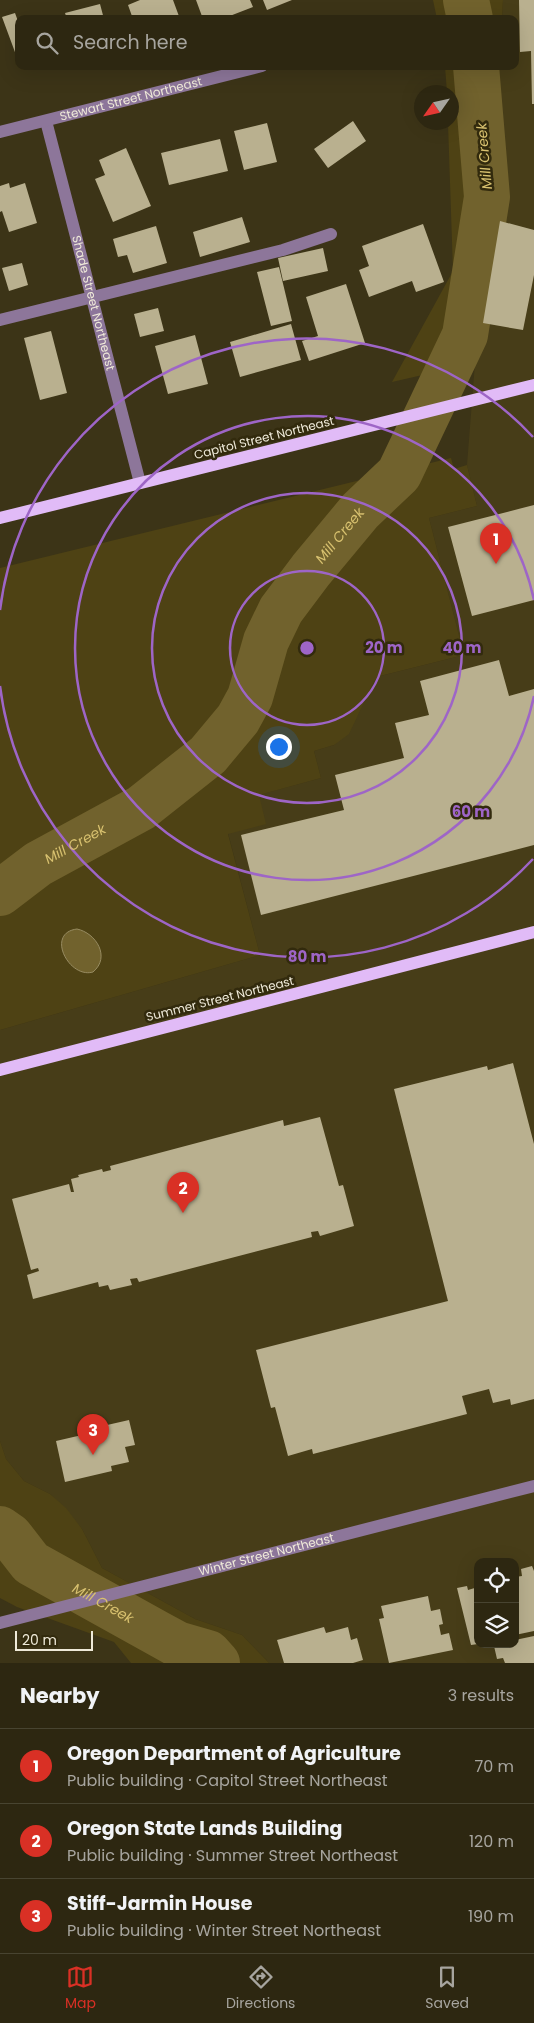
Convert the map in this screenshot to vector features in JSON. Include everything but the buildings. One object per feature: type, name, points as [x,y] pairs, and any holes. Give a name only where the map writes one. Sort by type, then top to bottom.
[{"type":"main road","name":"Capitol Street Northeast","points":[[0,518],[534,385]]},
{"type":"main road","name":"Summer Street Northeast","points":[[0,1070],[534,932]]},
{"type":"street","name":"Stewart Street Northeast","points":[[0,132],[246,70]]},
{"type":"street","name":"Shade Street Northeast","points":[[46,121],[140,484]]},
{"type":"street","points":[[0,320],[283,250],[331,234]]},
{"type":"street","name":"Winter Street Northeast","points":[[0,1623],[534,1486]]},
{"type":"shaded area","points":[[433,0],[503,0],[502,15],[436,15]]},
{"type":"shaded area","points":[[503,0],[534,0],[534,1663],[269,1663],[242,1635],[195,1619],[102,1568],[82,1529],[50,1494],[24,1481],[6,1459],[0,1441],[0,1030],[260,955],[228,833],[258,795],[321,778],[314,751],[334,745],[373,681],[380,676],[464,655],[429,518],[477,506],[467,465],[475,363],[493,243],[500,70],[519,70],[519,15],[502,15]]},
{"type":"shaded area","points":[[445,70],[500,70],[493,243],[475,363],[392,382],[453,271],[448,130],[459,130],[459,85],[446,85]]},
{"type":"shaded area","points":[[451,458],[454,469],[467,465],[477,506],[429,518],[464,655],[380,676],[374,681],[349,734],[334,745],[314,751],[321,778],[259,795],[266,824],[228,834],[260,955],[0,1030],[0,568]]},
{"type":"shaded area","points":[[77,929],[90,935],[99,946],[101,960],[93,972],[84,972],[76,969],[64,955],[63,938],[68,932]]},
{"type":"shaded area","points":[[0,1441],[6,1459],[24,1481],[50,1494],[66,1508],[82,1529],[102,1568],[195,1619],[242,1635],[269,1663],[131,1663],[114,1642],[17,1607],[0,1598]]},
{"type":"waterway","name":"Mill Creek","points":[[466,0],[469,15]]},
{"type":"waterway","name":"Mill Creek","points":[[0,893],[38,864],[141,808],[208,755],[238,719],[250,697],[266,641],[281,610],[311,570],[360,511],[399,474],[465,335],[487,197],[476,70]]},
{"type":"waterway","name":"Mill Creek","points":[[0,1529],[10,1536],[31,1563],[177,1644],[208,1653],[217,1663]]},
{"type":"place","name":"Oregon Department of Agriculture","points":[[496,564]]},
{"type":"place","name":"Oregon State Lands Building","points":[[183,1213]]},
{"type":"place","name":"Stiff-Jarmin House","points":[[93,1455]]}]
